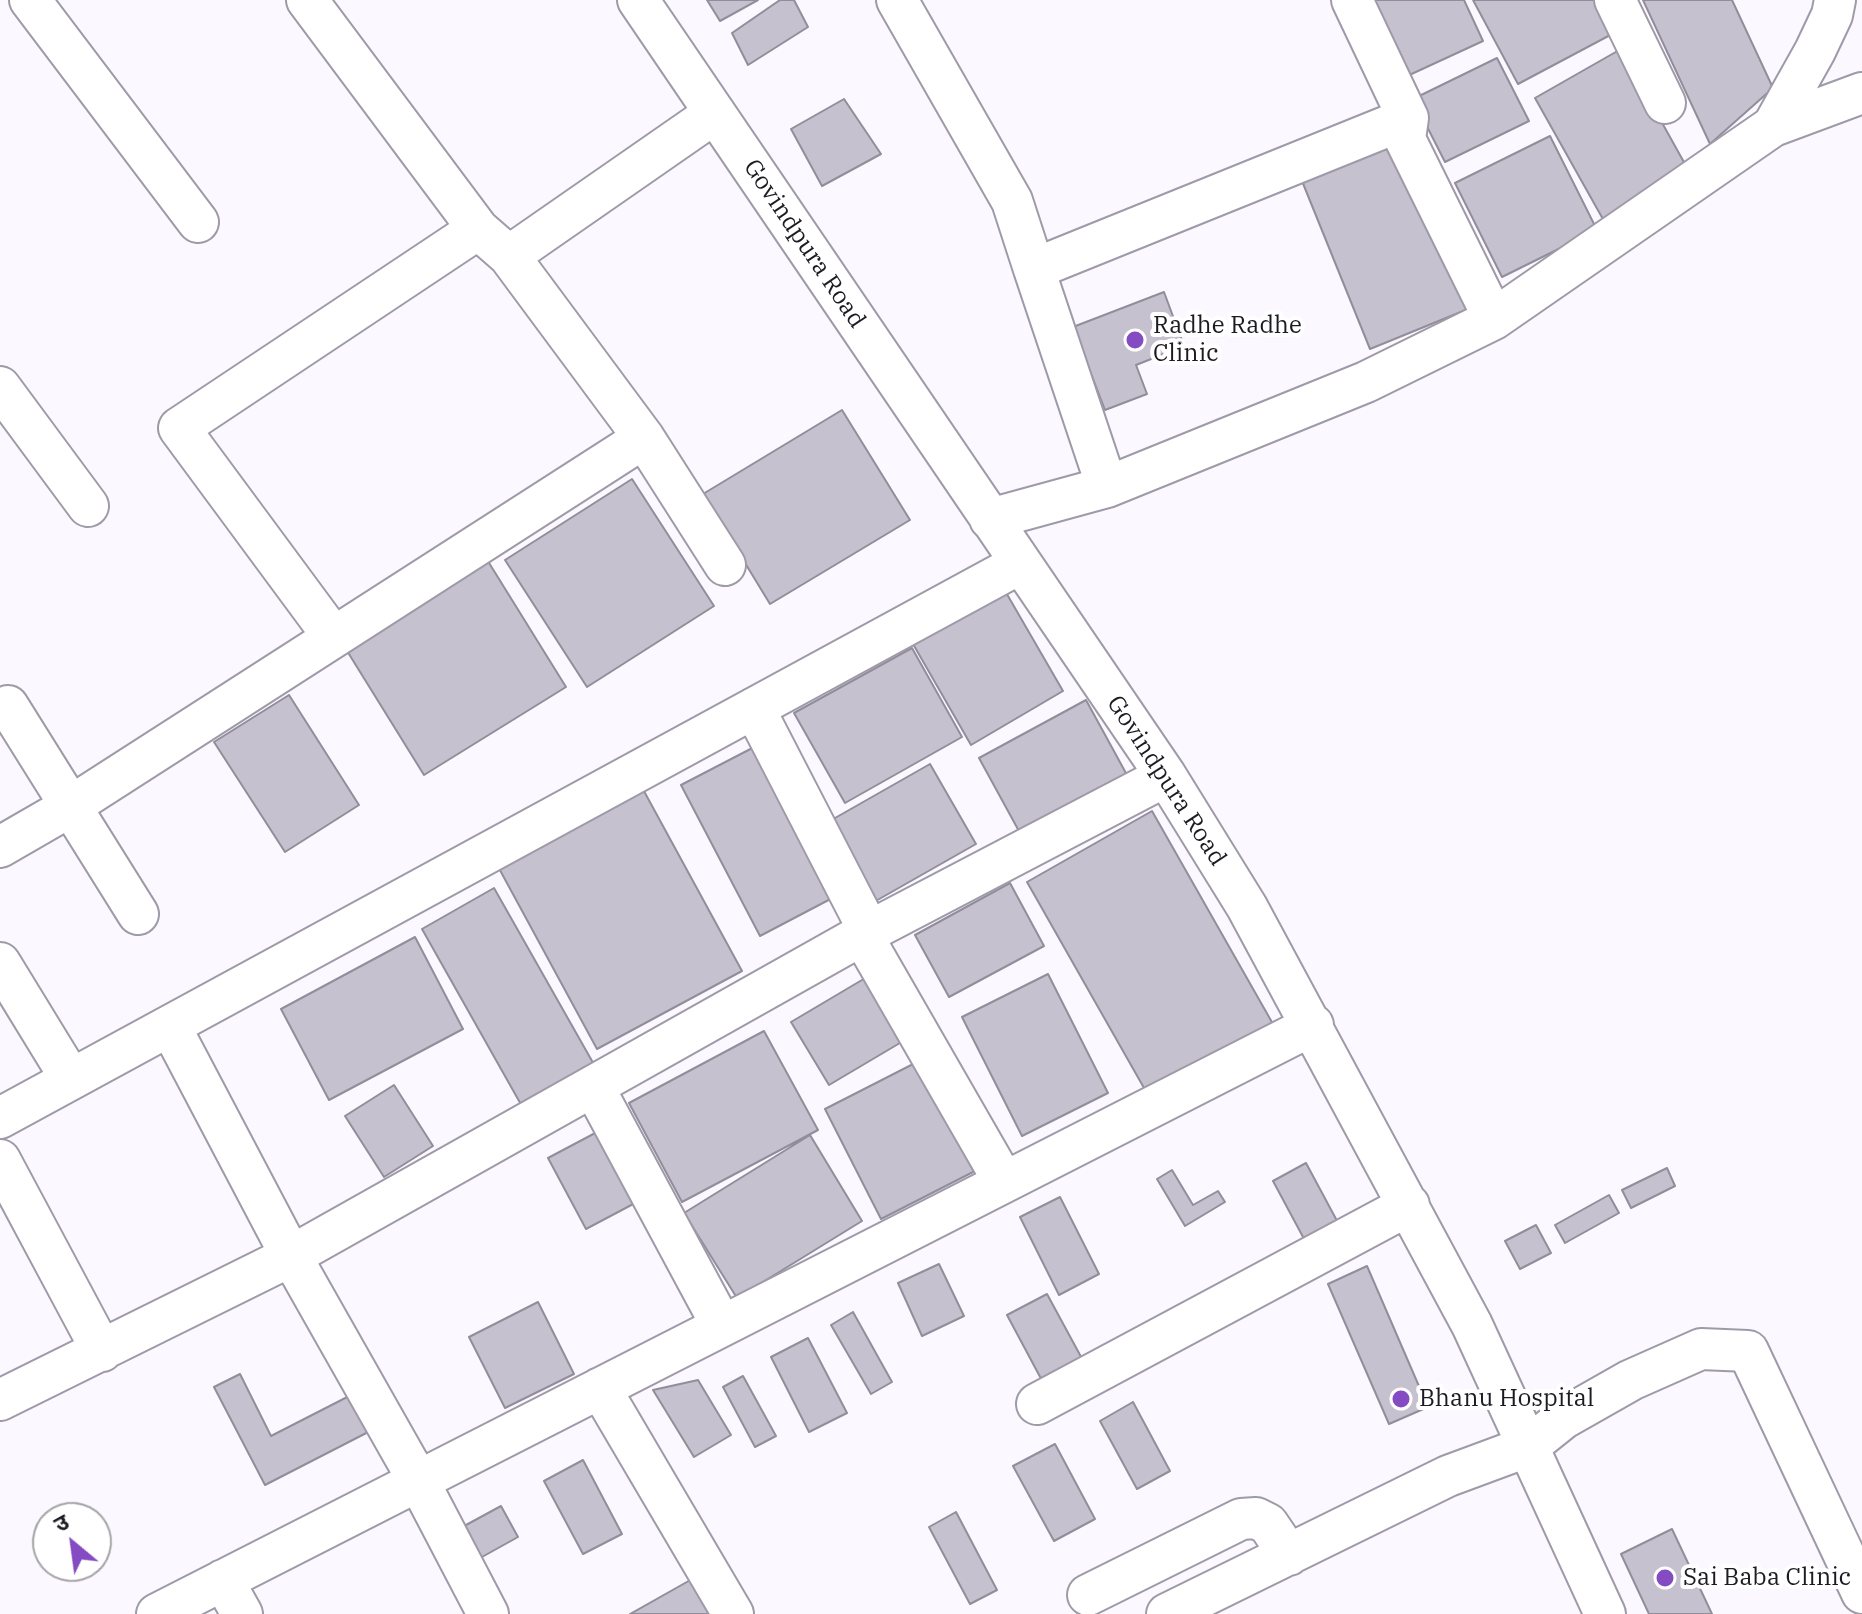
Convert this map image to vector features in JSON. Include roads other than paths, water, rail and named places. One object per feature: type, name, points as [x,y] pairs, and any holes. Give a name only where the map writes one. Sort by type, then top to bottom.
[{"type":"street","points":[[30,0],[198,222]]},
{"type":"street","points":[[307,0],[478,229],[509,256],[644,438],[725,565]]},
{"type":"street","name":"Govindpura Road","points":[[638,0],[1166,776],[1247,907],[1472,1325],[1605,1614]]},
{"type":"street","points":[[897,0],[1012,201],[1107,487]]},
{"type":"street","points":[[1352,0],[1408,118],[1405,139],[1494,319]]},
{"type":"street","points":[[1615,0],[1665,103]]},
{"type":"street","points":[[1773,126],[1821,39],[1835,0]]},
{"type":"street","points":[[990,519],[1107,487],[1366,382],[1494,319],[1773,126],[1862,93]]},
{"type":"street","points":[[509,256],[715,113]]},
{"type":"street","points":[[1034,269],[1408,118]]},
{"type":"street","points":[[332,635],[179,428],[478,229]]},
{"type":"street","points":[[0,387],[12,427],[88,506]]},
{"type":"street","points":[[0,847],[71,806],[332,635],[644,438]]},
{"type":"street","points":[[0,1118],[1021,563]]},
{"type":"street","points":[[8,706],[138,914]]},
{"type":"street","points":[[754,708],[866,933],[1004,1182]]},
{"type":"street","points":[[0,1400],[291,1256],[866,933],[1166,776]]},
{"type":"street","points":[[0,963],[71,1079]]},
{"type":"street","points":[[157,1614],[232,1597],[419,1482],[1313,1025]]},
{"type":"street","points":[[170,1026],[291,1256],[419,1482],[488,1614]]},
{"type":"street","points":[[593,1086],[722,1326]]},
{"type":"street","points":[[0,1160],[102,1351]]},
{"type":"street","points":[[1037,1404],[1409,1205]]},
{"type":"street","points":[[1167,1614],[1448,1476],[1529,1446],[1564,1418],[1631,1380],[1701,1349],[1748,1351],[1862,1593]]},
{"type":"street","points":[[600,1388],[733,1614]]},
{"type":"street","points":[[1088,1595],[1241,1519],[1256,1518],[1268,1524],[1289,1555]]},
{"type":"place","name":"Radhe Radhe Clinic","points":[[1135,340]]},
{"type":"place","name":"Bhanu Hospital","points":[[1401,1399]]},
{"type":"place","name":"Sai Baba Clinic","points":[[1665,1578]]}]
